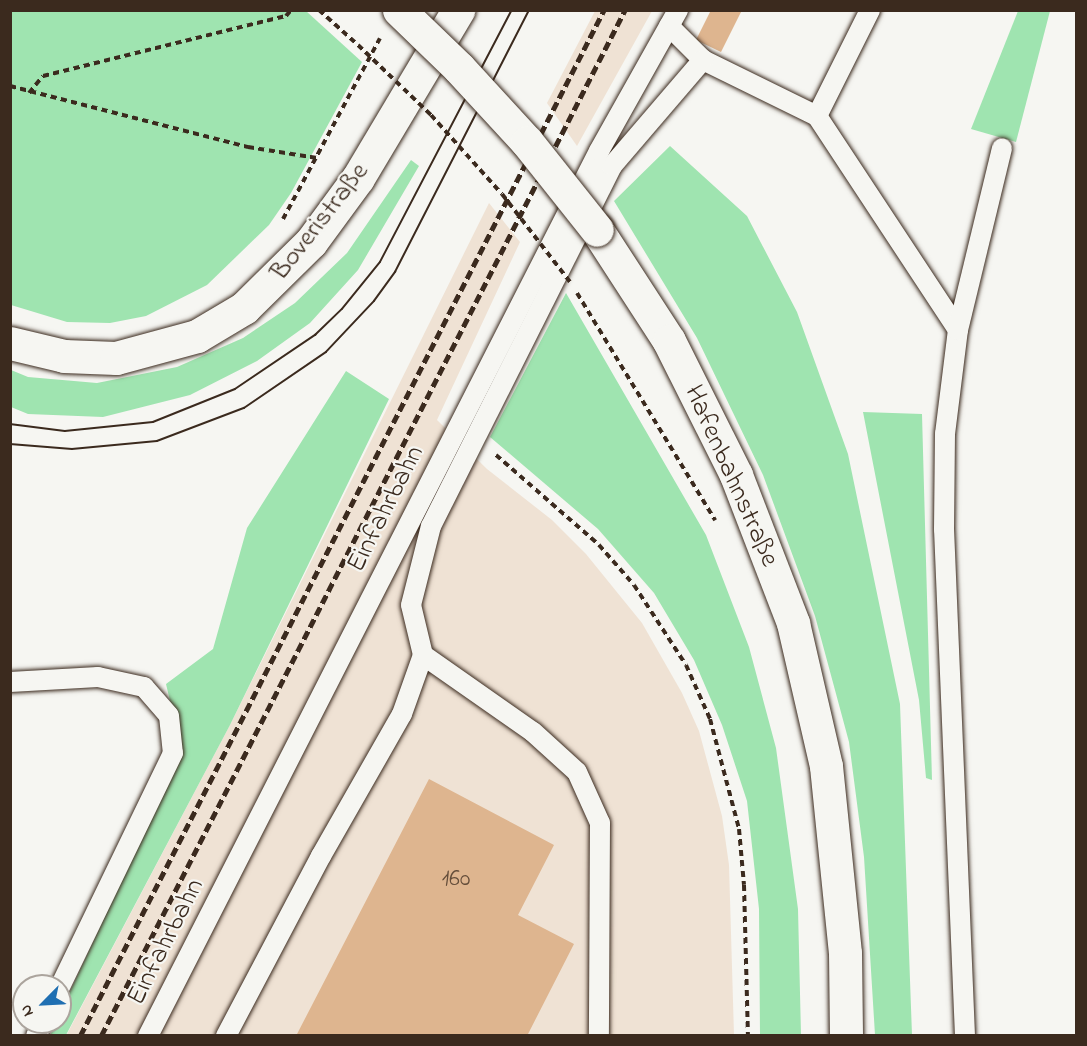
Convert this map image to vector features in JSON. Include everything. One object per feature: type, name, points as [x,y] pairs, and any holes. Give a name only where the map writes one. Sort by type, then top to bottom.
[{"type":"main road","name":"Boveristraße","points":[[10,343],[64,356],[116,358],[196,336],[244,308],[311,242],[358,178],[458,11]]},
{"type":"main road","name":"Hafenbahnstraße","points":[[391,21],[459,68],[527,142],[597,230],[669,341],[736,475],[793,622],[826,766],[845,953],[846,1035]]},
{"type":"lane","points":[[817,116],[870,10]]},
{"type":"lane","points":[[673,18],[703,60],[817,116],[958,330]]},
{"type":"lane","name":"Einfahrbahn","points":[[148,1035],[599,151],[673,18]]},
{"type":"lane","points":[[226,1035],[321,856],[402,714],[423,655],[411,605],[431,526],[612,166],[703,60]]},
{"type":"lane","points":[[965,1035],[944,529],[945,434],[958,330],[1002,148]]},
{"type":"lane","points":[[423,655],[533,732],[576,772],[600,823],[599,1035]]},
{"type":"lane","points":[[10,682],[98,677],[144,687],[170,716],[173,753],[66,974]]},
{"type":"path","points":[[29,93],[43,76],[286,16],[291,10]]},
{"type":"path","points":[[319,10],[431,115],[502,194],[570,282],[717,524]]},
{"type":"path","points":[[280,224],[391,21]]},
{"type":"path","points":[[10,86],[29,93],[248,147],[317,158]]},
{"type":"path","points":[[493,452],[591,538],[634,585],[686,665],[710,719],[739,828],[744,885],[748,1035]]},
{"type":"shaded area","points":[[595,11],[652,11],[577,146],[547,103]]},
{"type":"shaded area","points":[[489,203],[520,242],[437,420],[487,469],[552,520],[586,554],[642,623],[682,693],[699,731],[722,816],[729,865],[734,1035],[66,1036],[72,1034],[72,1025],[230,725]]},
{"type":"green space","points":[[11,10],[306,11],[362,62],[291,193],[269,225],[207,285],[146,316],[110,323],[67,322],[11,305]]},
{"type":"green space","points":[[1018,11],[1050,11],[1016,142],[971,129]]},
{"type":"green space","points":[[670,146],[747,216],[797,312],[848,454],[900,704],[912,1035],[875,1035],[864,857],[849,742],[815,616],[763,475],[697,338],[614,201]]},
{"type":"green space","points":[[411,160],[419,166],[358,270],[310,323],[257,361],[190,395],[103,417],[28,414],[11,407],[11,370],[28,377],[97,383],[177,367],[243,338],[295,303],[347,253]]},
{"type":"green space","points":[[566,293],[706,535],[749,647],[776,748],[798,909],[801,1035],[760,1035],[759,909],[747,801],[722,725],[694,660],[654,593],[598,529],[490,437]]},
{"type":"green space","points":[[346,371],[389,399],[230,725],[72,1024],[72,987],[182,751],[166,684],[213,649],[247,528]]},
{"type":"green space","points":[[863,412],[922,414],[932,780],[926,778],[919,700]]},
{"type":"green space","points":[[51,1034],[67,1034],[66,1035],[50,1036]]},
{"type":"building","points":[[711,10],[742,10],[721,52],[696,40]]},
{"type":"building","points":[[429,779],[554,845],[518,915],[574,944],[527,1036],[296,1036]]},
{"type":"tram line","points":[[10,424],[65,431],[153,422],[235,389],[315,335],[342,309],[380,262],[512,10]]},
{"type":"tram line","points":[[10,444],[72,449],[157,441],[244,408],[326,352],[374,301],[395,272],[529,10]]},
{"type":"railway","points":[[80,1036],[604,10]]},
{"type":"railway","points":[[101,1036],[625,10]]}]
